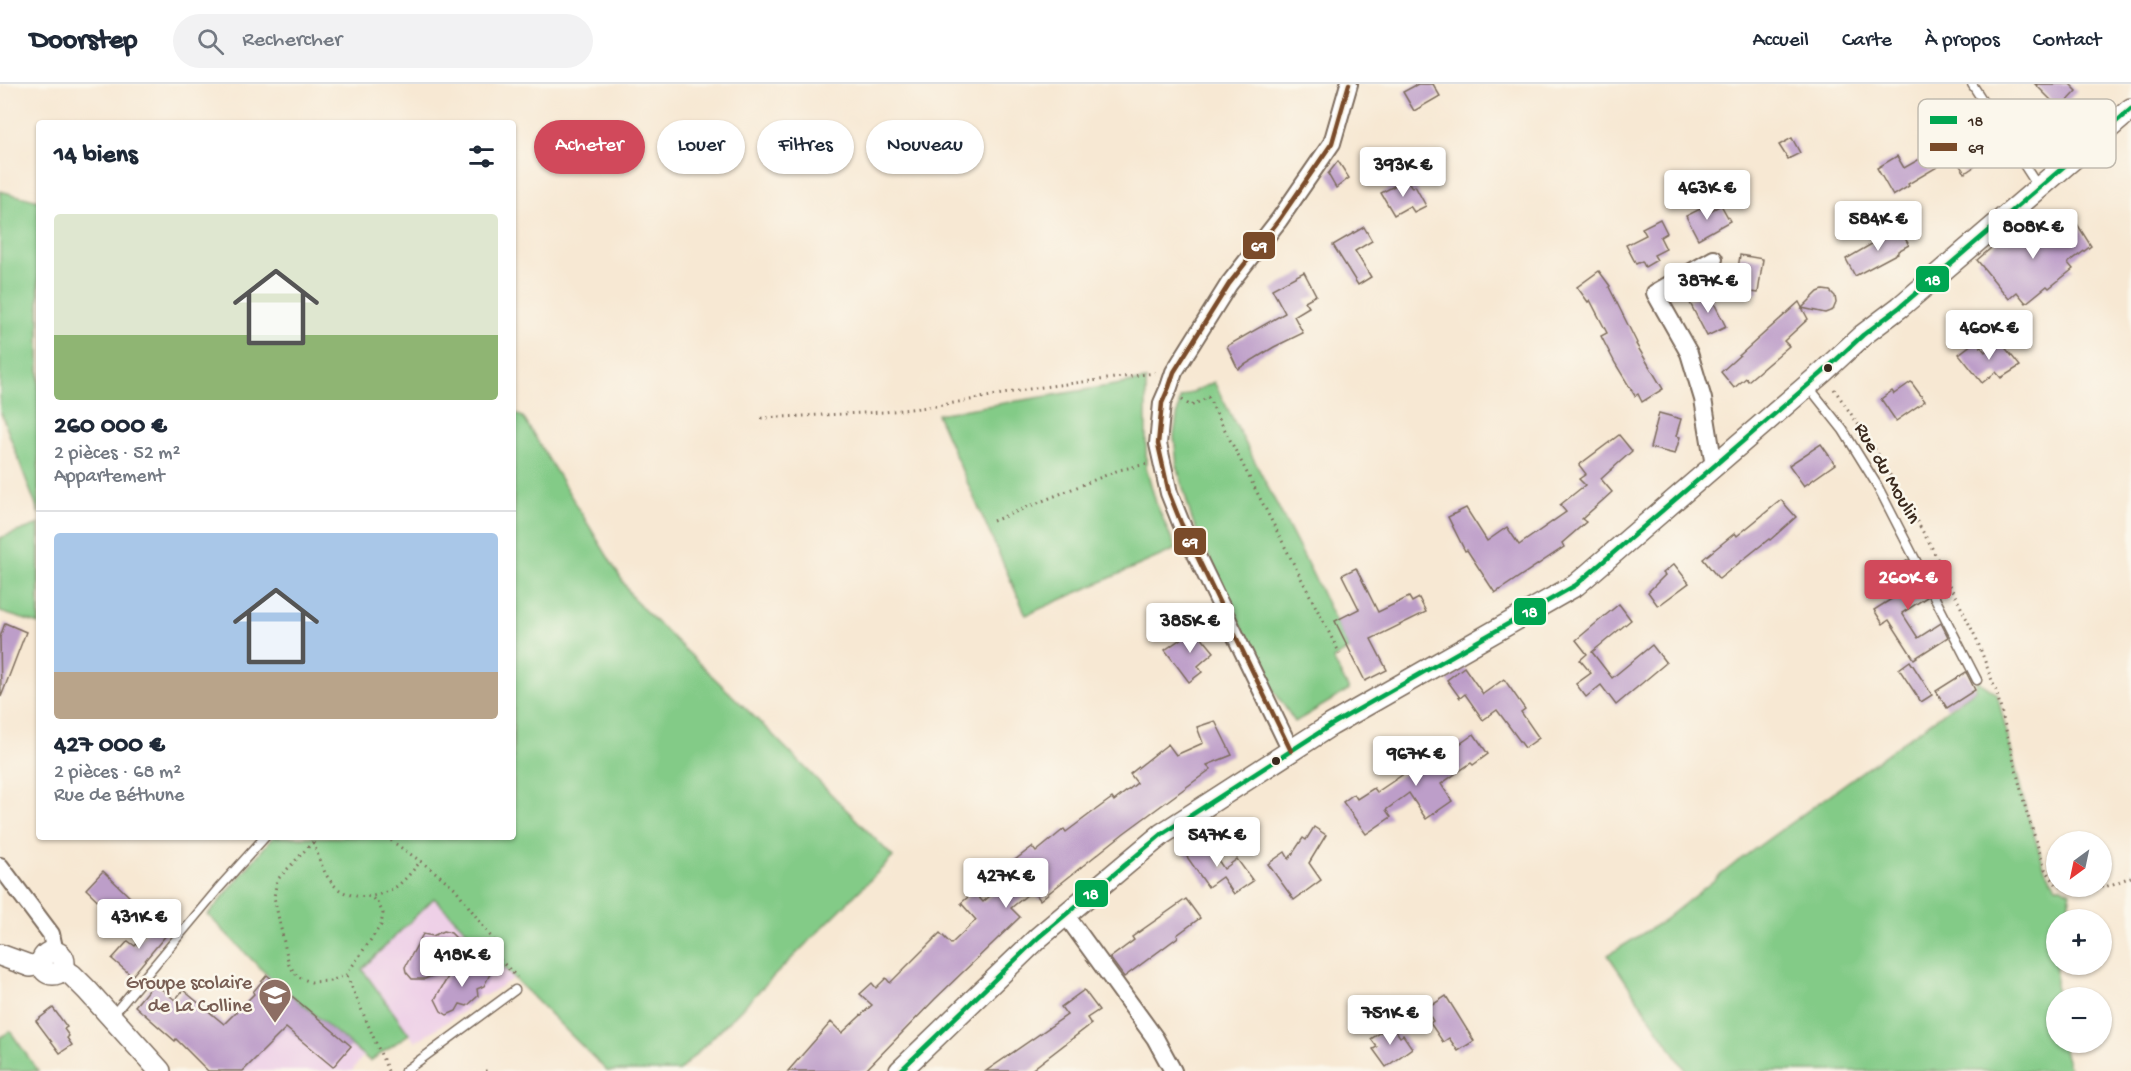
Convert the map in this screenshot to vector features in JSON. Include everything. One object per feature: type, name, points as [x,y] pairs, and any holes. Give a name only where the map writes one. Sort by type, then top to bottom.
[{"type":"street","points":[[1291,751],[1181,523],[1169,493],[1158,444],[1162,404],[1174,372],[1229,284],[1279,220],[1332,143],[1349,84]]},
{"type":"street","points":[[2116,122],[2131,109]]},
{"type":"street","points":[[900,1071],[1038,937],[1162,834],[1331,725],[1576,585],[1863,335],[1900,307],[2063,168]]},
{"type":"street","points":[[1714,259],[1654,292],[1689,353],[1703,399],[1714,466]]},
{"type":"street","points":[[0,866],[51,934],[53,962]]},
{"type":"street","points":[[1065,914],[1155,1038],[1173,1071]]},
{"type":"street","points":[[0,955],[30,966],[53,962],[72,975],[160,1071]]},
{"type":"lane","points":[[1972,84],[1982,99]]},
{"type":"lane","points":[[2026,168],[2039,189]]},
{"type":"lane","name":"Rue du Moulin","points":[[1808,385],[1843,430],[1877,485],[1977,680]]},
{"type":"lane","points":[[112,1017],[218,889],[262,840]]},
{"type":"lane","points":[[405,1071],[515,990]]},
{"type":"path","points":[[761,418],[884,412],[937,406],[1035,388],[1142,373],[1174,372]]},
{"type":"path","points":[[1191,406],[1208,397],[1340,654]]},
{"type":"path","points":[[993,521],[1119,470],[1161,461]]},
{"type":"path","points":[[390,840],[455,888],[494,941],[492,952],[518,978],[515,990]]},
{"type":"path","points":[[371,897],[378,903],[383,913],[381,925],[346,975],[330,981],[311,982],[297,977],[289,965],[274,897],[277,880],[313,842],[324,872],[334,885],[356,896],[371,897],[395,888],[421,861]]},
{"type":"path","points":[[2112,884],[2131,877]]},
{"type":"path","points":[[346,975],[388,1071]]},
{"type":"shaded area","points":[[434,898],[514,978],[486,995],[478,996],[465,1010],[415,1042],[362,969]]},
{"type":"shaded area","name":"Groupe scolaire de La Colline","points":[[267,975],[363,1056],[352,1071],[208,1071],[192,1055],[254,994],[253,992]]},
{"type":"green space","points":[[0,191],[36,200],[36,506],[0,410]]},
{"type":"green space","points":[[1146,380],[1146,467],[1156,503],[1176,549],[1026,615],[937,414]]},
{"type":"green space","points":[[1214,382],[1349,649],[1333,659],[1349,690],[1295,722],[1266,679],[1192,520],[1177,465],[1174,436],[1180,398]]},
{"type":"green space","points":[[516,414],[523,417],[634,600],[773,735],[893,857],[679,1071],[607,1071],[434,898],[362,969],[409,1034],[370,1061],[267,975],[208,915],[270,840],[516,840]]},
{"type":"green space","points":[[36,525],[36,623],[0,612],[0,538]]},
{"type":"green space","points":[[1977,680],[1997,694],[2026,810],[2046,871],[2046,897],[2070,897],[2068,909],[2046,909],[2046,975],[2056,975],[2056,987],[2046,987],[2046,1053],[2065,1053],[2070,1071],[1686,1071],[1608,955],[1663,921],[1738,861],[1975,690]]},
{"type":"green space","points":[[10,1031],[38,1071],[0,1071],[0,1038]]},
{"type":"building","points":[[1418,84],[1433,84],[1440,96],[1414,111],[1403,92]]},
{"type":"building","points":[[2035,84],[2070,84],[2077,91],[2069,99],[2050,99]]},
{"type":"building","points":[[1792,138],[1800,153],[1788,159],[1779,145]]},
{"type":"building","points":[[1897,156],[1904,168],[1918,160],[1918,168],[1935,168],[1893,196],[1877,168]]},
{"type":"building","points":[[1338,161],[1349,178],[1336,188],[1328,174]]},
{"type":"building","points":[[1962,168],[1972,168],[1965,173]]},
{"type":"building","points":[[1407,179],[1412,188],[1415,186],[1426,206],[1414,212],[1410,206],[1394,215],[1381,193]]},
{"type":"building","points":[[1721,205],[1730,221],[1698,239],[1686,216],[1702,208],[1710,211]]},
{"type":"building","points":[[1660,219],[1667,233],[1660,237],[1666,249],[1654,255],[1657,260],[1645,267],[1642,261],[1636,264],[1626,245],[1646,235],[1642,228]]},
{"type":"building","points":[[2074,219],[2091,246],[2068,263],[2073,269],[2026,303],[2017,292],[2009,299],[1977,260],[2018,225],[2036,245]]},
{"type":"building","points":[[1364,227],[1372,241],[1355,251],[1371,277],[1358,285],[1333,245]]},
{"type":"building","points":[[1899,228],[1909,245],[1855,276],[1846,259]]},
{"type":"building","points":[[1740,255],[1763,259],[1758,293],[1735,290]]},
{"type":"building","points":[[1599,271],[1610,286],[1636,344],[1663,389],[1642,402],[1638,394],[1635,396],[1601,336],[1607,333],[1590,300],[1588,302],[1577,287]]},
{"type":"building","points":[[1304,272],[1316,295],[1305,301],[1309,307],[1294,316],[1303,333],[1274,347],[1238,369],[1227,346],[1285,313],[1272,289]]},
{"type":"building","points":[[1708,291],[1726,327],[1707,336],[1689,301]]},
{"type":"building","points":[[1830,291],[1835,296],[1836,303],[1833,310],[1825,313],[1802,308],[1818,292]]},
{"type":"building","points":[[1799,302],[1808,319],[1784,341],[1789,346],[1748,381],[1746,378],[1734,388],[1721,372]]},
{"type":"building","points":[[1999,340],[2020,366],[2001,378],[1996,372],[1982,383],[1959,354],[1976,341],[1985,352]]},
{"type":"building","points":[[1911,382],[1925,401],[1896,421],[1881,399],[1892,391],[1894,394]]},
{"type":"building","points":[[1659,413],[1681,419],[1676,436],[1680,437],[1675,454],[1650,448]]},
{"type":"building","points":[[1619,435],[1632,451],[1601,479],[1612,492],[1582,519],[1586,522],[1562,543],[1564,547],[1495,593],[1467,550],[1465,551],[1448,517],[1466,508],[1487,541],[1507,527],[1519,545],[1566,512],[1560,505],[1585,485],[1579,479],[1586,474],[1579,465]]},
{"type":"building","points":[[1821,444],[1835,464],[1804,486],[1789,465]]},
{"type":"building","points":[[1781,500],[1796,517],[1719,579],[1703,559],[1735,533],[1737,536]]},
{"type":"building","points":[[1908,560],[1927,597],[1902,613],[1918,638],[1941,623],[1948,637],[1914,659],[1889,620],[1883,624],[1874,610],[1898,595],[1886,574]]},
{"type":"building","points":[[1674,564],[1689,583],[1658,606],[1648,592],[1665,575],[1663,573]]},
{"type":"building","points":[[1356,568],[1378,612],[1409,597],[1412,602],[1419,598],[1426,612],[1371,639],[1387,670],[1365,681],[1335,621],[1359,609],[1342,575]]},
{"type":"building","points":[[1619,604],[1631,620],[1592,652],[1612,678],[1652,645],[1666,663],[1616,705],[1601,685],[1586,697],[1576,684],[1591,673],[1580,660],[1587,654],[1576,640]]},
{"type":"building","points":[[5,623],[26,632],[1,697],[0,637]]},
{"type":"building","points":[[1195,629],[1214,652],[1198,666],[1202,672],[1189,682],[1165,650]]},
{"type":"building","points":[[1910,661],[1932,695],[1921,702],[1899,669]]},
{"type":"building","points":[[1464,667],[1483,694],[1504,679],[1525,709],[1521,712],[1539,738],[1525,748],[1497,710],[1483,720],[1465,694],[1460,698],[1447,680]]},
{"type":"building","points":[[1966,672],[1975,690],[1947,708],[1936,691]]},
{"type":"building","points":[[1215,721],[1232,755],[1207,765],[1211,769],[1124,833],[1040,900],[1033,890],[1011,908],[1020,917],[865,1071],[788,1071],[831,1022],[842,1033],[872,1005],[860,994],[872,983],[876,988],[886,978],[890,983],[940,933],[951,944],[976,920],[961,903],[974,892],[983,902],[1018,872],[1011,863],[1032,847],[1036,852],[1064,829],[1066,832],[1112,798],[1114,801],[1137,783],[1130,774],[1168,744],[1176,755],[1203,743],[1197,727]]},
{"type":"building","points":[[1474,734],[1488,754],[1441,784],[1452,801],[1426,819],[1409,793],[1386,810],[1391,817],[1366,834],[1343,802],[1354,794],[1357,799],[1374,788],[1377,792],[1420,763],[1424,769]]},
{"type":"building","points":[[1314,827],[1326,835],[1309,863],[1321,880],[1294,900],[1268,864],[1285,852],[1289,859],[1303,838],[1306,840]]},
{"type":"building","points":[[1204,839],[1224,869],[1237,859],[1253,881],[1234,894],[1222,877],[1208,887],[1185,854]]},
{"type":"building","points":[[103,871],[135,902],[118,920],[86,889]]},
{"type":"building","points":[[1186,899],[1200,918],[1124,977],[1110,958],[1134,940],[1132,937]]},
{"type":"building","points":[[154,923],[167,934],[132,976],[112,959],[128,941],[135,946]]},
{"type":"building","points":[[443,931],[451,933],[459,941],[459,946],[446,970],[425,979],[412,979],[405,967],[423,934],[433,936]]},
{"type":"building","points":[[472,964],[481,965],[490,974],[484,986],[477,989],[478,996],[467,1006],[460,1004],[456,1011],[447,1015],[441,1011],[435,999],[449,975]]},
{"type":"building","name":"Groupe scolaire de La Colline","points":[[267,975],[351,1046],[333,1067],[286,1028],[243,1071],[208,1071],[176,1039],[175,1041],[135,1006],[154,983],[175,1000],[183,990],[224,1024],[254,994],[253,992]]},
{"type":"building","points":[[1084,990],[1099,1010],[1087,1018],[1091,1024],[1030,1071],[986,1071],[1067,1015],[1061,1007]]},
{"type":"building","points":[[1446,996],[1474,1041],[1458,1051],[1449,1038],[1443,1042],[1430,1023],[1433,1021],[1426,1009]]},
{"type":"building","points":[[53,1008],[67,1027],[64,1029],[72,1045],[60,1053],[36,1021]]},
{"type":"building","points":[[1392,1025],[1400,1037],[1403,1035],[1412,1048],[1386,1067],[1373,1049],[1377,1047],[1371,1039]]},
{"type":"transit line","name":"69","points":[[1291,751],[1181,523],[1169,493],[1158,444],[1162,403],[1174,372],[1229,284],[1279,220],[1332,143],[1349,84]]},
{"type":"transit line","name":"18","points":[[2116,122],[2131,109]]},
{"type":"transit line","name":"18","points":[[900,1071],[1039,937],[1162,834],[1331,725],[1576,585],[1863,335],[1900,307],[2062,168]]},
{"type":"place","name":"Groupe scolaire de La Colline","points":[[275,1024]]}]
